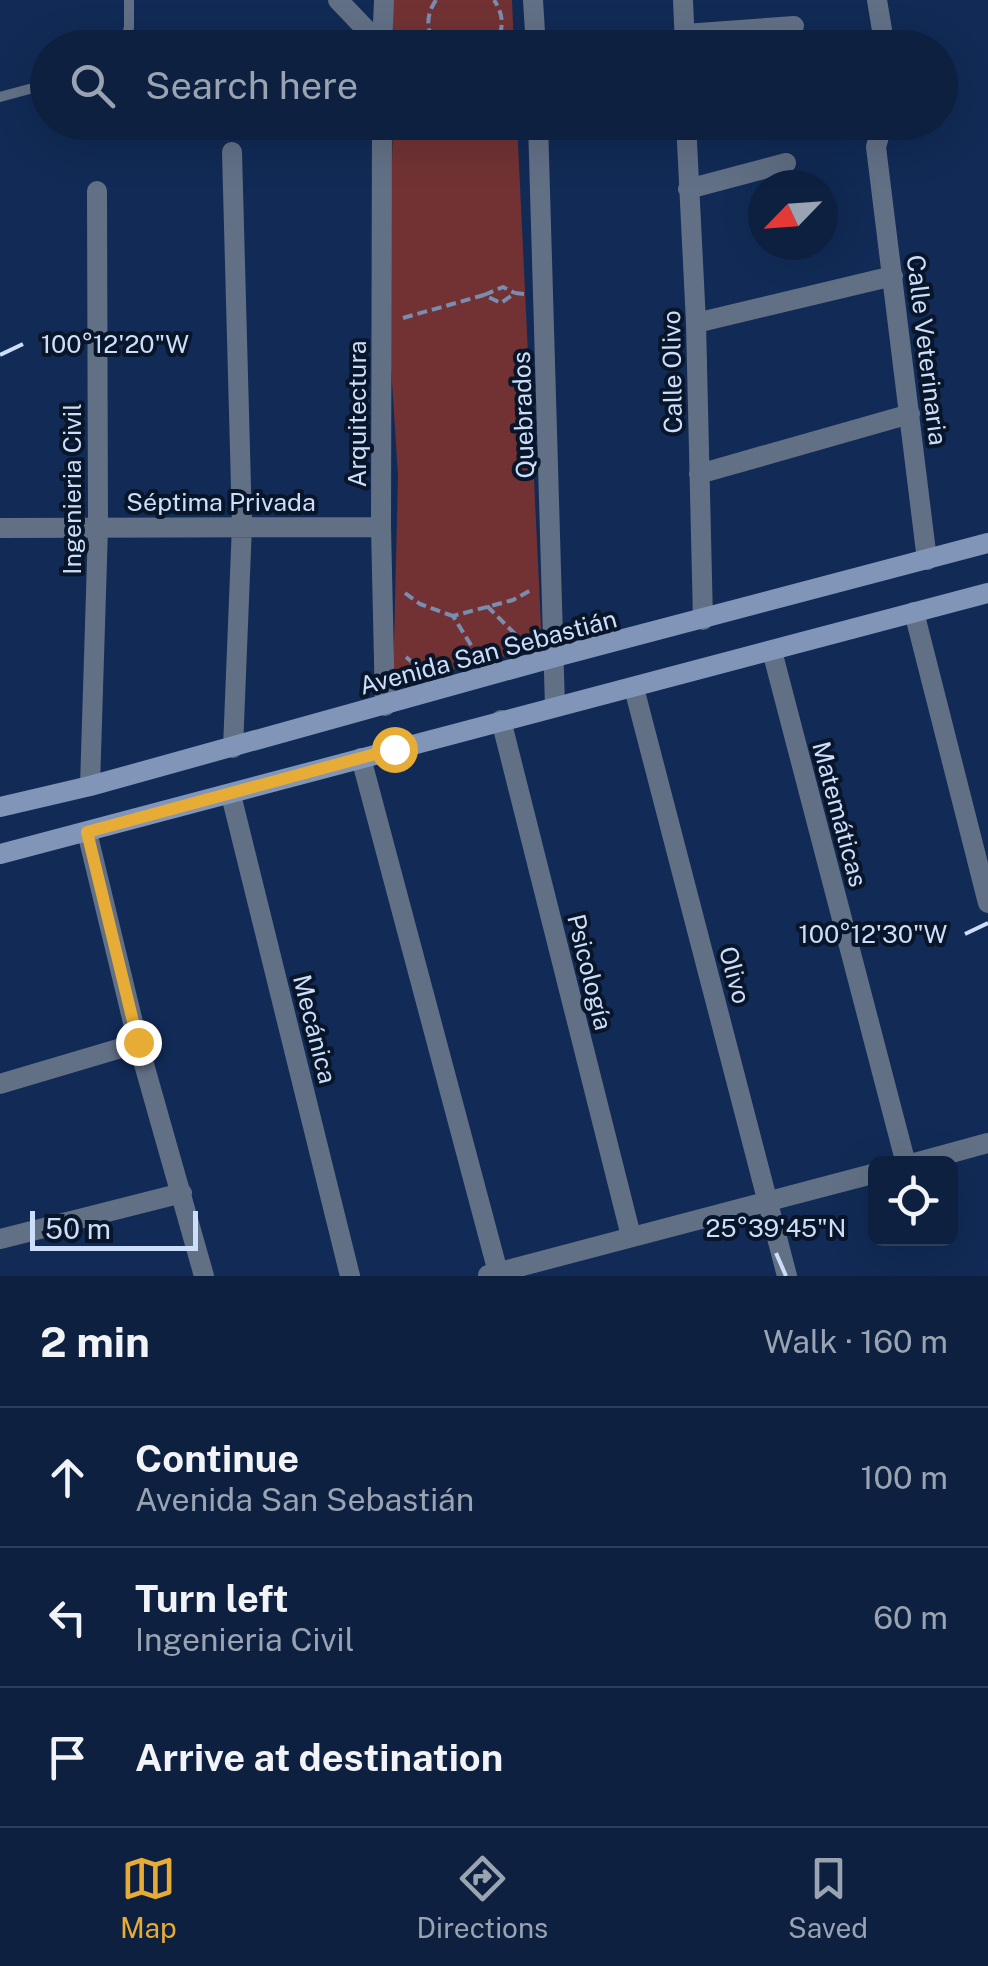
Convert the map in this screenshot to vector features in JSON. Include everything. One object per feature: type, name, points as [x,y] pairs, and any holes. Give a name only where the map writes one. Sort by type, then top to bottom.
[{"type":"main road","name":"Avenida San Sebastián","points":[[0,808],[988,544]]},
{"type":"main road","points":[[0,854],[988,593]]},
{"type":"street","points":[[338,0],[366,30]]},
{"type":"street","points":[[383,30],[384,0]]},
{"type":"street","points":[[533,0],[535,30]]},
{"type":"street","points":[[682,0],[684,30]]},
{"type":"street","points":[[876,0],[882,30]]},
{"type":"street","points":[[765,30],[794,26]]},
{"type":"street","name":"Arquitectura","points":[[382,140],[385,706]]},
{"type":"street","name":"Quebrados","points":[[539,140],[555,707]]},
{"type":"street","name":"Calle Olivo","points":[[687,140],[696,323],[703,620]]},
{"type":"street","name":"Calle Veterinaria","points":[[878,140],[927,560]]},
{"type":"street","points":[[232,152],[242,526],[233,748]]},
{"type":"street","points":[[688,189],[786,163]]},
{"type":"street","name":"Ingenieria Civil","points":[[90,786],[98,528],[97,191]]},
{"type":"street","points":[[696,323],[892,276]]},
{"type":"street","points":[[699,474],[910,414]]},
{"type":"street","name":"Séptima Privada","points":[[0,528],[382,527]]},
{"type":"street","points":[[914,612],[988,904]]},
{"type":"street","name":"Matemáticas","points":[[772,651],[907,1156]]},
{"type":"street","name":"Olivo","points":[[634,688],[786,1276]]},
{"type":"street","name":"Psicología","points":[[501,720],[631,1236]]},
{"type":"street","points":[[361,758],[494,1275],[868,1175]]},
{"type":"street","name":"Mecánica","points":[[232,794],[350,1276]]},
{"type":"street","points":[[87,832],[138,1042],[204,1276]]},
{"type":"street","points":[[0,1082],[138,1042]]},
{"type":"street","points":[[939,1156],[988,1143]]},
{"type":"street","points":[[0,1239],[182,1192]]},
{"type":"lane","points":[[128,30],[129,0]]},
{"type":"lane","points":[[0,97],[30,89]]},
{"type":"path","points":[[428,30],[436,0]]},
{"type":"path","points":[[494,0],[502,15],[500,30]]},
{"type":"path","points":[[388,319],[407,317],[503,287],[525,294]]},
{"type":"path","points":[[484,295],[502,303],[515,293]]},
{"type":"path","points":[[393,584],[420,604],[452,616],[470,638],[481,662]]},
{"type":"path","points":[[452,616],[513,600],[538,586]]},
{"type":"path","points":[[487,606],[532,650]]},
{"type":"path","points":[[401,651],[428,676]]},
{"type":"shaded area","points":[[393,0],[512,0],[513,30],[393,30]]},
{"type":"shaded area","points":[[393,140],[518,140],[542,647],[393,684],[398,476],[388,319]]},
{"type":"route","points":[[138,1042],[87,832],[394,749]]}]
